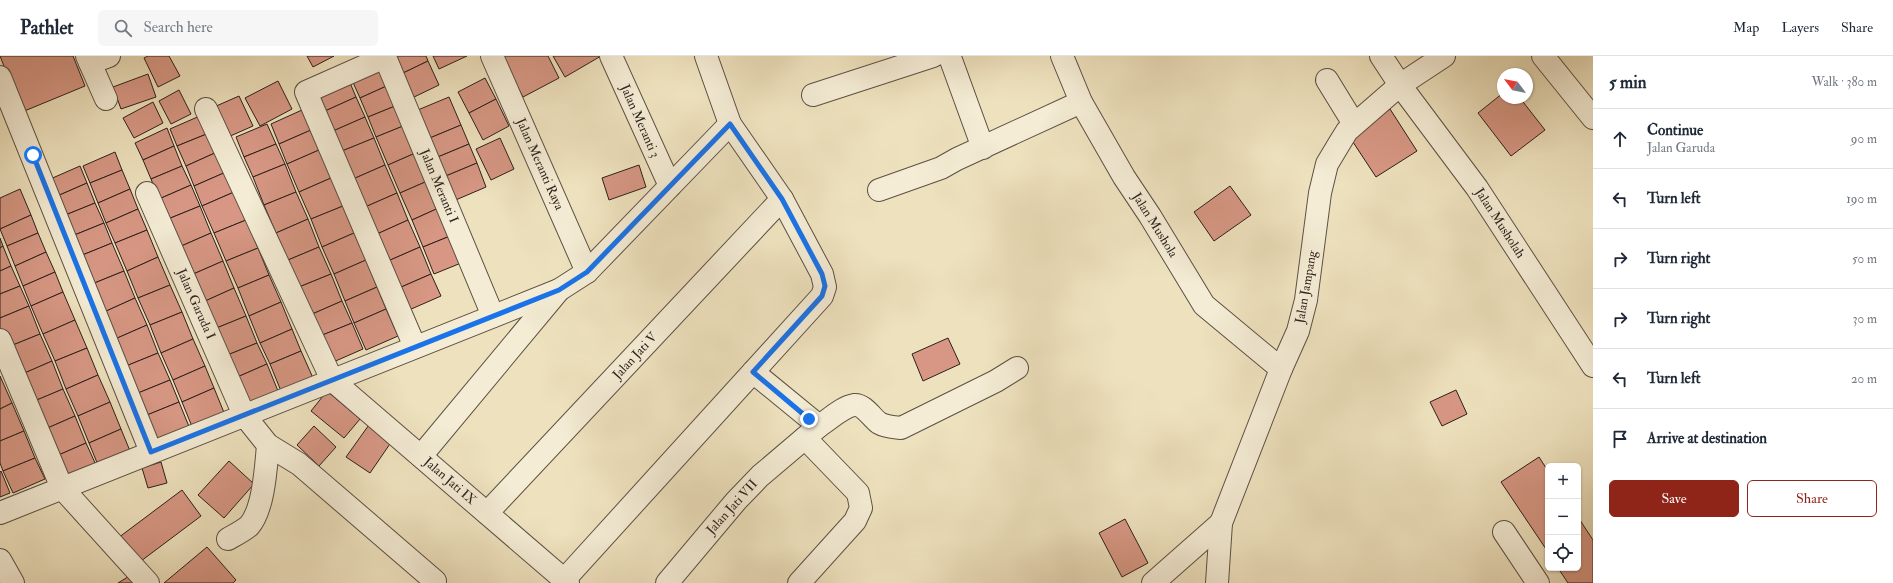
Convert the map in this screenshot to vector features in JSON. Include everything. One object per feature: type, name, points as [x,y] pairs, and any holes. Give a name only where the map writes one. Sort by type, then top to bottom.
[{"type":"street","name":"Jalan Meranti Raya","points":[[492,56],[587,272]]},
{"type":"street","name":"Jalan Meranti 3","points":[[611,56],[670,186]]},
{"type":"street","points":[[566,581],[822,296],[825,286],[822,274],[782,199],[730,124],[706,56]]},
{"type":"street","points":[[813,95],[933,56]]},
{"type":"street","points":[[948,56],[951,60],[983,148]]},
{"type":"street","name":"Jalan Mushola","points":[[1062,56],[1081,102],[1124,176],[1204,305],[1281,369]]},
{"type":"street","name":"Jalan Musholah","points":[[1381,56],[1400,85],[1477,188],[1593,366]]},
{"type":"street","name":"Jalan Jampang","points":[[1217,583],[1221,523],[1281,369],[1298,330],[1306,300],[1320,193],[1327,164],[1347,131],[1354,124],[1400,85],[1444,56]]},
{"type":"street","points":[[1542,56],[1593,118]]},
{"type":"street","points":[[385,57],[306,92],[415,347]]},
{"type":"street","name":"Jalan Meranti I","points":[[385,57],[492,316]]},
{"type":"street","points":[[95,58],[106,99]]},
{"type":"street","points":[[0,76],[37,154],[149,447]]},
{"type":"street","points":[[1327,80],[1354,124]]},
{"type":"street","points":[[879,190],[941,168],[1081,102]]},
{"type":"street","points":[[206,109],[332,380]]},
{"type":"street","points":[[0,513],[62,488],[149,447],[244,415],[559,290],[587,272],[730,124]]},
{"type":"street","name":"Jalan Garuda I","points":[[147,193],[244,415],[268,445],[299,464],[435,581]]},
{"type":"street","name":"Jalan Jati V","points":[[487,513],[782,199]]},
{"type":"street","points":[[421,456],[559,290]]},
{"type":"street","points":[[0,340],[62,488],[148,583]]},
{"type":"street","name":"Jalan Jati VII","points":[[667,583],[736,501],[760,476],[812,432],[848,407],[855,405],[861,406],[878,422],[887,427],[901,428],[996,381],[1017,368]]},
{"type":"street","points":[[753,372],[812,432],[858,493],[861,502],[861,508],[855,521],[811,578]]},
{"type":"street","name":"Jalan Jati IX","points":[[332,380],[566,581]]},
{"type":"street","points":[[228,539],[250,525],[256,513],[264,489],[268,445]]},
{"type":"street","points":[[1153,583],[1221,523]]},
{"type":"street","points":[[1504,532],[1538,583]]},
{"type":"street","points":[[0,560],[13,583]]},
{"type":"building","points":[[0,56],[73,56],[85,86],[22,112]]},
{"type":"building","points":[[148,56],[169,56],[180,76],[158,87],[144,58]]},
{"type":"building","points":[[307,56],[334,56],[313,67]]},
{"type":"building","points":[[393,56],[426,56],[428,61],[401,74]]},
{"type":"building","points":[[433,56],[467,56],[439,69]]},
{"type":"building","points":[[501,56],[548,56],[559,78],[523,97]]},
{"type":"building","points":[[553,56],[601,56],[565,77]]},
{"type":"building","points":[[428,61],[439,85],[412,98],[401,74]]},
{"type":"building","points":[[383,64],[391,84],[360,98],[351,78]]},
{"type":"building","points":[[148,74],[156,97],[121,109],[113,87]]},
{"type":"building","points":[[348,78],[356,97],[325,111],[317,92]]},
{"type":"building","points":[[485,78],[496,99],[469,113],[458,92]]},
{"type":"building","points":[[278,81],[292,109],[260,126],[245,98]]},
{"type":"building","points":[[391,84],[400,104],[368,117],[360,98]]},
{"type":"building","points":[[179,90],[191,114],[171,124],[159,101]]},
{"type":"building","points":[[239,96],[253,126],[228,137],[214,107]]},
{"type":"building","points":[[356,97],[365,117],[333,131],[325,111]]},
{"type":"building","points":[[449,97],[461,125],[425,140],[413,112]]},
{"type":"building","points":[[1497,98],[1497,104],[1525,104],[1545,130],[1511,156],[1478,113]]},
{"type":"building","points":[[496,99],[509,126],[483,140],[469,113]]},
{"type":"building","points":[[153,102],[163,123],[134,138],[123,118]]},
{"type":"building","points":[[400,104],[408,124],[376,137],[368,117]]},
{"type":"building","points":[[1390,109],[1417,151],[1376,177],[1349,136]]},
{"type":"building","points":[[302,110],[311,130],[279,144],[271,124]]},
{"type":"building","points":[[202,115],[209,133],[177,146],[170,129]]},
{"type":"building","points":[[365,117],[374,138],[342,151],[333,131]]},
{"type":"building","points":[[267,124],[276,144],[244,157],[236,137]]},
{"type":"building","points":[[408,124],[420,151],[388,165],[376,137]]},
{"type":"building","points":[[461,125],[469,144],[433,159],[425,140]]},
{"type":"building","points":[[167,128],[174,146],[143,160],[135,143]]},
{"type":"building","points":[[311,130],[319,150],[287,164],[279,144]]},
{"type":"building","points":[[209,133],[217,152],[186,166],[177,146]]},
{"type":"building","points":[[374,138],[385,165],[353,179],[342,151]]},
{"type":"building","points":[[500,138],[514,169],[491,180],[476,149]]},
{"type":"building","points":[[276,144],[285,164],[253,177],[244,157]]},
{"type":"building","points":[[469,144],[477,163],[441,178],[433,159]]},
{"type":"building","points":[[174,146],[182,166],[151,179],[143,160]]},
{"type":"building","points":[[319,150],[331,178],[299,192],[287,164]]},
{"type":"building","points":[[420,151],[432,179],[400,193],[388,165]]},
{"type":"building","points":[[115,152],[122,170],[90,183],[83,166]]},
{"type":"building","points":[[217,152],[226,172],[194,186],[186,166]]},
{"type":"building","points":[[477,163],[486,187],[451,202],[441,178]]},
{"type":"building","points":[[285,164],[296,192],[264,205],[253,177]]},
{"type":"building","points":[[385,165],[397,193],[365,207],[353,179]]},
{"type":"building","points":[[639,165],[646,187],[609,200],[602,178]]},
{"type":"building","points":[[80,166],[87,183],[55,197],[48,180]]},
{"type":"building","points":[[182,166],[191,185],[159,199],[151,179]]},
{"type":"building","points":[[122,170],[130,189],[98,203],[90,183]]},
{"type":"building","points":[[226,172],[234,192],[202,206],[194,186]]},
{"type":"building","points":[[331,178],[343,206],[311,219],[299,192]]},
{"type":"building","points":[[432,179],[443,206],[412,220],[400,193]]},
{"type":"building","points":[[87,183],[95,203],[63,216],[55,197]]},
{"type":"building","points":[[191,185],[200,206],[168,219],[159,199]]},
{"type":"building","points":[[1230,186],[1251,215],[1214,241],[1194,212]]},
{"type":"building","points":[[20,189],[31,215],[0,229],[0,198]]},
{"type":"building","points":[[130,189],[138,209],[106,223],[98,203]]},
{"type":"building","points":[[234,192],[246,220],[214,233],[202,206]]},
{"type":"building","points":[[296,192],[308,219],[276,233],[264,205]]},
{"type":"building","points":[[397,193],[408,220],[377,234],[365,207]]},
{"type":"building","points":[[95,203],[104,223],[72,236],[63,216]]},
{"type":"building","points":[[200,206],[211,233],[179,247],[168,219]]},
{"type":"building","points":[[343,206],[354,233],[322,247],[311,219]]},
{"type":"building","points":[[443,206],[455,234],[423,247],[412,220]]},
{"type":"building","points":[[138,209],[147,230],[115,243],[106,223]]},
{"type":"building","points":[[31,215],[38,233],[7,246],[0,229]]},
{"type":"building","points":[[308,219],[319,247],[288,260],[276,233]]},
{"type":"building","points":[[246,220],[258,248],[226,261],[214,233]]},
{"type":"building","points":[[408,220],[420,247],[388,261],[377,234]]},
{"type":"building","points":[[104,223],[112,243],[80,256],[72,236]]},
{"type":"building","points":[[147,230],[158,257],[127,271],[115,243]]},
{"type":"building","points":[[38,233],[46,252],[15,266],[7,246]]},
{"type":"building","points":[[211,233],[223,261],[191,275],[179,247]]},
{"type":"building","points":[[354,233],[366,260],[334,274],[322,247]]},
{"type":"building","points":[[455,234],[466,261],[434,274],[423,247]]},
{"type":"building","points":[[0,238],[3,246],[0,248]]},
{"type":"building","points":[[112,243],[124,271],[92,284],[80,256]]},
{"type":"building","points":[[3,246],[11,266],[0,271],[0,248]]},
{"type":"building","points":[[319,247],[331,274],[299,287],[288,260]]},
{"type":"building","points":[[420,247],[431,274],[399,288],[388,261]]},
{"type":"building","points":[[258,248],[269,275],[238,288],[226,261]]},
{"type":"building","points":[[46,252],[55,272],[23,286],[15,266]]},
{"type":"building","points":[[158,257],[170,285],[138,298],[127,271]]},
{"type":"building","points":[[366,260],[377,287],[345,301],[334,274]]},
{"type":"building","points":[[223,261],[234,288],[203,302],[191,275]]},
{"type":"building","points":[[11,266],[20,286],[0,294],[0,271]]},
{"type":"building","points":[[124,271],[135,298],[104,312],[92,284]]},
{"type":"building","points":[[55,272],[63,292],[31,306],[23,286]]},
{"type":"building","points":[[331,274],[342,301],[310,315],[299,287]]},
{"type":"building","points":[[431,274],[441,296],[409,310],[399,288]]},
{"type":"building","points":[[269,275],[281,302],[249,316],[238,288]]},
{"type":"building","points":[[170,285],[182,312],[150,325],[138,298]]},
{"type":"building","points":[[20,286],[29,306],[0,318],[0,294]]},
{"type":"building","points":[[377,287],[386,309],[354,323],[345,301]]},
{"type":"building","points":[[234,288],[246,316],[214,329],[203,302]]},
{"type":"building","points":[[63,292],[75,320],[43,334],[31,306]]},
{"type":"building","points":[[135,298],[147,325],[115,339],[104,312]]},
{"type":"building","points":[[342,301],[352,323],[320,336],[310,315]]},
{"type":"building","points":[[281,302],[292,329],[260,343],[249,316]]},
{"type":"building","points":[[29,306],[40,334],[8,347],[0,328],[0,318]]},
{"type":"building","points":[[386,309],[398,336],[366,350],[354,323]]},
{"type":"building","points":[[182,312],[193,339],[161,353],[150,325]]},
{"type":"building","points":[[246,316],[257,343],[225,356],[214,329]]},
{"type":"building","points":[[75,320],[87,348],[55,361],[43,334]]},
{"type":"building","points":[[352,323],[363,349],[331,363],[320,336]]},
{"type":"building","points":[[147,325],[158,353],[126,366],[115,339]]},
{"type":"building","points":[[292,329],[301,351],[270,364],[260,343]]},
{"type":"building","points":[[40,334],[52,361],[20,375],[8,347]]},
{"type":"building","points":[[948,338],[960,364],[923,381],[912,354]]},
{"type":"building","points":[[193,339],[205,366],[173,380],[161,353]]},
{"type":"building","points":[[257,343],[267,364],[235,378],[225,356]]},
{"type":"building","points":[[87,348],[98,375],[66,389],[55,361]]},
{"type":"building","points":[[301,351],[313,378],[281,391],[270,364]]},
{"type":"building","points":[[158,353],[170,380],[138,393],[126,366]]},
{"type":"building","points":[[52,361],[63,389],[32,402],[20,375]]},
{"type":"building","points":[[267,364],[278,391],[246,405],[235,378]]},
{"type":"building","points":[[205,366],[214,388],[182,402],[173,380]]},
{"type":"building","points":[[98,375],[110,402],[78,416],[66,389]]},
{"type":"building","points":[[0,376],[12,403],[0,409]]},
{"type":"building","points":[[170,380],[179,402],[147,415],[138,393]]},
{"type":"building","points":[[214,388],[225,415],[193,429],[182,402]]},
{"type":"building","points":[[63,389],[75,416],[43,430],[32,402]]},
{"type":"building","points":[[1456,390],[1467,414],[1442,426],[1430,402]]},
{"type":"building","points":[[327,391],[360,419],[344,438],[311,411]]},
{"type":"building","points":[[110,402],[121,429],[89,443],[78,416]]},
{"type":"building","points":[[179,402],[190,429],[158,442],[147,415]]},
{"type":"building","points":[[12,403],[24,431],[0,441],[0,409]]},
{"type":"building","points":[[75,416],[86,443],[54,457],[43,430]]},
{"type":"building","points":[[371,422],[394,438],[370,473],[346,457]]},
{"type":"building","points":[[314,426],[336,447],[319,466],[297,445]]},
{"type":"building","points":[[121,429],[130,451],[98,465],[89,443]]},
{"type":"building","points":[[24,431],[35,458],[3,471],[0,463],[0,441]]},
{"type":"building","points":[[86,443],[96,465],[64,478],[54,457]]},
{"type":"building","points":[[1539,457],[1545,466],[1545,548],[1501,482]]},
{"type":"building","points":[[35,458],[45,479],[13,493],[3,471]]},
{"type":"building","points":[[229,461],[254,484],[224,518],[198,495]]},
{"type":"building","points":[[161,462],[167,483],[148,488],[142,468]]},
{"type":"building","points":[[1,471],[10,493],[0,497],[0,472]]},
{"type":"building","points":[[182,490],[201,516],[137,564],[118,538]]},
{"type":"building","points":[[1125,519],[1148,563],[1122,577],[1099,533]]},
{"type":"building","points":[[1581,522],[1593,540],[1593,583],[1568,583],[1560,571],[1581,571]]},
{"type":"building","points":[[207,547],[236,580],[233,583],[164,583]]},
{"type":"building","points":[[131,575],[136,583],[118,583]]},
{"type":"route","points":[[33,155],[151,452],[559,290],[587,272],[730,124],[782,199],[822,274],[825,286],[822,296],[753,372],[809,419]]}]
